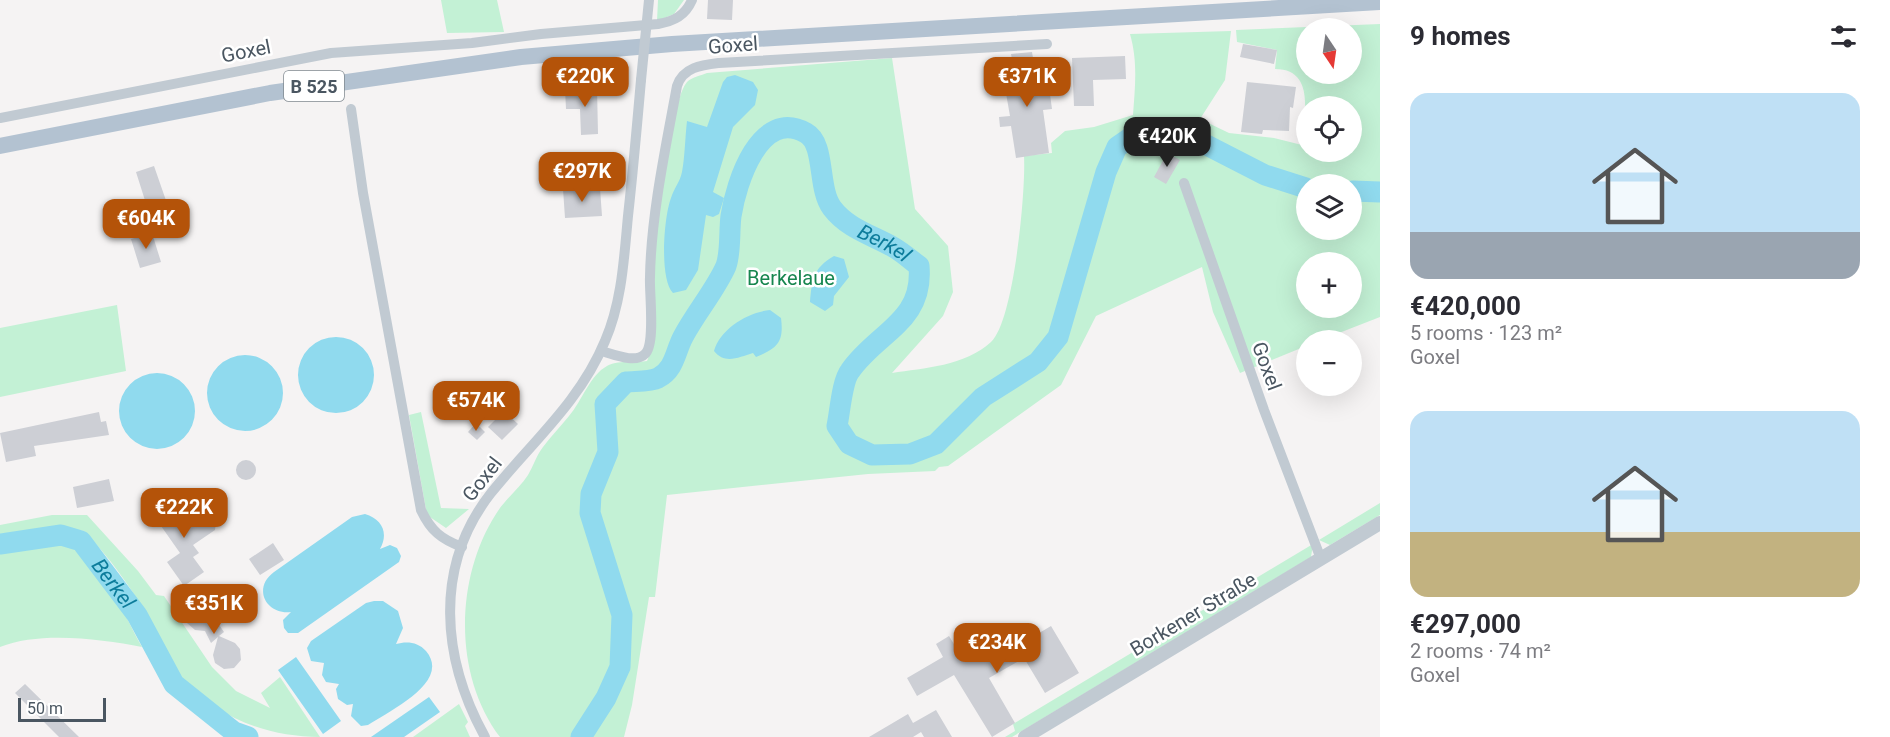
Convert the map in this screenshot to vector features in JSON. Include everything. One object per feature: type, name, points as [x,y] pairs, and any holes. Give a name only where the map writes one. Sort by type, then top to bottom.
[{"type":"main road","name":"B 525","points":[[0,146],[270,93],[521,57],[672,44],[1380,2]]},
{"type":"street","name":"Goxel","points":[[485,737],[461,686],[452,647],[451,594],[462,547],[484,503],[571,401],[601,351],[614,316],[623,269],[649,0]]},
{"type":"street","name":"Goxel","points":[[0,118],[331,53],[472,43],[541,34],[645,25],[676,19],[687,9],[692,0]]},
{"type":"street","name":"Goxel","points":[[601,351],[637,358],[646,354],[651,342],[650,274],[654,227],[677,86],[680,78],[689,70],[701,65],[719,63],[1047,44]]},
{"type":"street","points":[[351,109],[362,183],[421,510],[429,527],[440,537],[462,547]]},
{"type":"street","name":"Goxel","points":[[1184,183],[1264,410],[1321,559]]},
{"type":"street","name":"Borkener Straße","points":[[1025,737],[1380,524]]},
{"type":"green space","points":[[441,0],[497,0],[504,32],[447,33]]},
{"type":"green space","points":[[658,0],[684,0],[674,14],[657,21]]},
{"type":"green space","name":"Berkelaue","points":[[1380,24],[1380,317],[1347,330],[1296,330],[1296,350],[1240,373],[1213,312],[1202,267],[1096,316],[1061,385],[948,466],[939,467],[935,471],[868,474],[667,495],[655,597],[649,597],[632,705],[624,737],[500,737],[485,712],[474,685],[467,656],[465,626],[467,596],[473,567],[482,539],[496,514],[530,472],[541,450],[574,410],[601,370],[611,364],[621,362],[647,361],[654,340],[654,271],[664,172],[675,115],[687,82],[707,73],[892,58],[915,209],[948,246],[953,292],[943,316],[892,373],[957,361],[981,350],[991,342],[999,329],[1012,283],[1021,224],[1024,156],[1052,153],[1051,143],[1065,131],[1094,127],[1133,115],[1135,65],[1130,34],[1231,31],[1225,80],[1200,119],[1229,133],[1274,138],[1296,144],[1296,162],[1362,162],[1362,96],[1304,96],[1302,84],[1362,84],[1362,25]]},
{"type":"green space","name":"Berkelaue","points":[[1296,28],[1296,76],[1291,72],[1275,69],[1277,50],[1237,42],[1236,30]]},
{"type":"green space","points":[[117,305],[126,371],[0,397],[0,328]]},
{"type":"green space","points":[[421,412],[441,508],[469,509],[446,528],[427,515],[409,415]]},
{"type":"green space","points":[[1380,503],[1380,515],[1330,545],[1319,540]]},
{"type":"green space","points":[[52,515],[87,515],[138,571],[156,595],[164,596],[212,667],[236,691],[270,708],[261,693],[280,677],[320,737],[280,733],[243,722],[225,713],[193,690],[170,662],[149,619],[127,584],[84,531],[50,527],[0,534],[0,525]]},
{"type":"green space","points":[[64,544],[91,562],[101,574],[111,588],[142,647],[90,639],[52,638],[33,639],[0,647],[0,552]]},
{"type":"green space","points":[[1313,544],[1311,557],[1012,737],[1005,737],[1015,731],[1013,724]]},
{"type":"green space","points":[[459,704],[468,722],[465,726],[470,737],[413,737]]},
{"type":"water","points":[[735,75],[753,82],[758,90],[755,105],[733,127],[713,192],[724,198],[719,214],[713,217],[706,215],[698,270],[686,290],[673,293],[669,286],[664,262],[665,232],[672,194],[682,172],[687,121],[707,127],[723,82],[727,77]]},
{"type":"water","points":[[834,256],[844,259],[849,277],[834,296],[833,305],[825,311],[810,302],[812,287],[818,270]]},
{"type":"water","points":[[770,310],[781,318],[781,333],[778,343],[770,350],[756,357],[753,353],[732,359],[723,358],[714,351],[722,336],[736,323],[753,314]]},
{"type":"water","points":[[336,337],[350,340],[363,348],[371,361],[374,375],[371,389],[363,402],[350,410],[336,413],[322,410],[309,402],[301,389],[298,375],[301,361],[309,348],[322,340]]},
{"type":"water","points":[[245,355],[259,358],[272,366],[280,379],[283,393],[280,407],[272,420],[259,428],[245,431],[231,428],[218,420],[210,407],[207,393],[210,379],[218,366],[231,358]]},
{"type":"water","points":[[157,373],[171,376],[184,384],[192,397],[195,411],[192,425],[184,438],[171,446],[157,449],[143,446],[130,438],[122,425],[119,411],[122,397],[130,384],[143,376]]},
{"type":"water","points":[[365,514],[376,519],[382,527],[384,537],[380,549],[390,545],[397,548],[401,556],[399,562],[298,633],[288,633],[284,628],[283,620],[291,612],[282,612],[269,605],[263,592],[267,578],[352,517]]},
{"type":"water","points":[[383,601],[398,611],[403,628],[396,644],[412,643],[423,648],[432,663],[431,674],[425,684],[402,704],[368,725],[361,726],[351,716],[353,704],[347,705],[338,699],[336,689],[339,684],[326,682],[322,675],[324,663],[311,661],[307,648],[311,641],[366,603]]},
{"type":"water","points":[[296,657],[341,721],[323,734],[278,670]]},
{"type":"water","points":[[429,697],[440,712],[404,737],[371,737]]},
{"type":"building","points":[[708,0],[733,0],[732,20],[707,19]]},
{"type":"building","points":[[1243,44],[1277,50],[1274,64],[1240,57]]},
{"type":"building","points":[[1032,52],[1037,82],[1048,80],[1052,109],[1043,110],[1049,153],[1016,158],[1011,126],[1000,127],[999,117],[1010,116],[1004,82],[1016,80],[1011,54]]},
{"type":"building","points":[[1125,56],[1126,79],[1093,80],[1094,106],[1074,106],[1072,58]]},
{"type":"building","points":[[1247,82],[1296,87],[1293,108],[1290,107],[1289,131],[1263,130],[1262,134],[1241,132]]},
{"type":"building","points":[[597,88],[598,134],[581,135],[580,109],[566,109],[565,89]]},
{"type":"building","points":[[1167,153],[1180,160],[1166,184],[1154,177]]},
{"type":"building","points":[[154,166],[170,212],[177,209],[181,223],[155,232],[136,172]]},
{"type":"building","points":[[600,188],[602,216],[565,218],[563,189]]},
{"type":"building","points":[[152,233],[161,262],[140,268],[131,239]]},
{"type":"building","points":[[504,411],[518,424],[502,440],[488,427]]},
{"type":"building","points":[[99,412],[101,422],[106,421],[109,435],[34,446],[36,456],[6,462],[0,433]]},
{"type":"building","points":[[476,423],[485,432],[477,440],[468,432]]},
{"type":"building","points":[[246,460],[253,463],[256,470],[253,477],[246,480],[239,477],[236,470],[239,463]]},
{"type":"building","points":[[109,479],[114,501],[77,508],[73,487]]},
{"type":"building","points":[[183,496],[188,505],[173,515],[216,521],[215,530],[193,545],[199,553],[193,557],[204,572],[184,586],[167,562],[180,553],[154,516]]},
{"type":"building","points":[[273,543],[284,560],[260,575],[249,559]]},
{"type":"building","points":[[200,602],[208,604],[213,610],[215,619],[224,632],[219,636],[235,643],[240,649],[241,660],[234,668],[224,669],[215,663],[213,655],[218,637],[211,643],[205,631],[195,630],[187,623],[189,607]]},
{"type":"building","points":[[1051,626],[1079,673],[1045,693],[1024,658],[989,678],[1015,723],[992,737],[954,675],[917,696],[907,678],[943,657],[936,644],[949,636],[965,662],[995,644],[1002,655]]},
{"type":"building","points":[[25,684],[79,737],[59,737],[15,693]]},
{"type":"building","points":[[936,710],[952,737],[924,737],[921,732],[913,737],[869,737],[908,714],[913,723]]},
{"type":"waterway","name":"Berkel","points":[[581,737],[606,698],[620,667],[622,615],[590,513],[591,494],[608,452],[605,404],[626,382],[658,378],[671,365],[683,337],[726,266],[731,216],[738,185],[753,152],[763,139],[776,130],[790,128],[806,133],[816,147],[824,189],[832,208],[845,221],[896,249],[919,266],[919,285],[914,301],[906,314],[850,371],[843,389],[837,426],[849,444],[872,455],[910,454],[936,444],[983,397],[1038,362],[1058,337],[1106,172],[1117,147],[1130,138],[1143,134],[1189,136],[1265,175],[1296,185]]},
{"type":"waterway","name":"Berkel","points":[[1362,191],[1380,192]]},
{"type":"waterway","name":"Berkel","points":[[0,544],[61,535],[81,541],[137,615],[174,684],[234,732],[248,737]]}]
